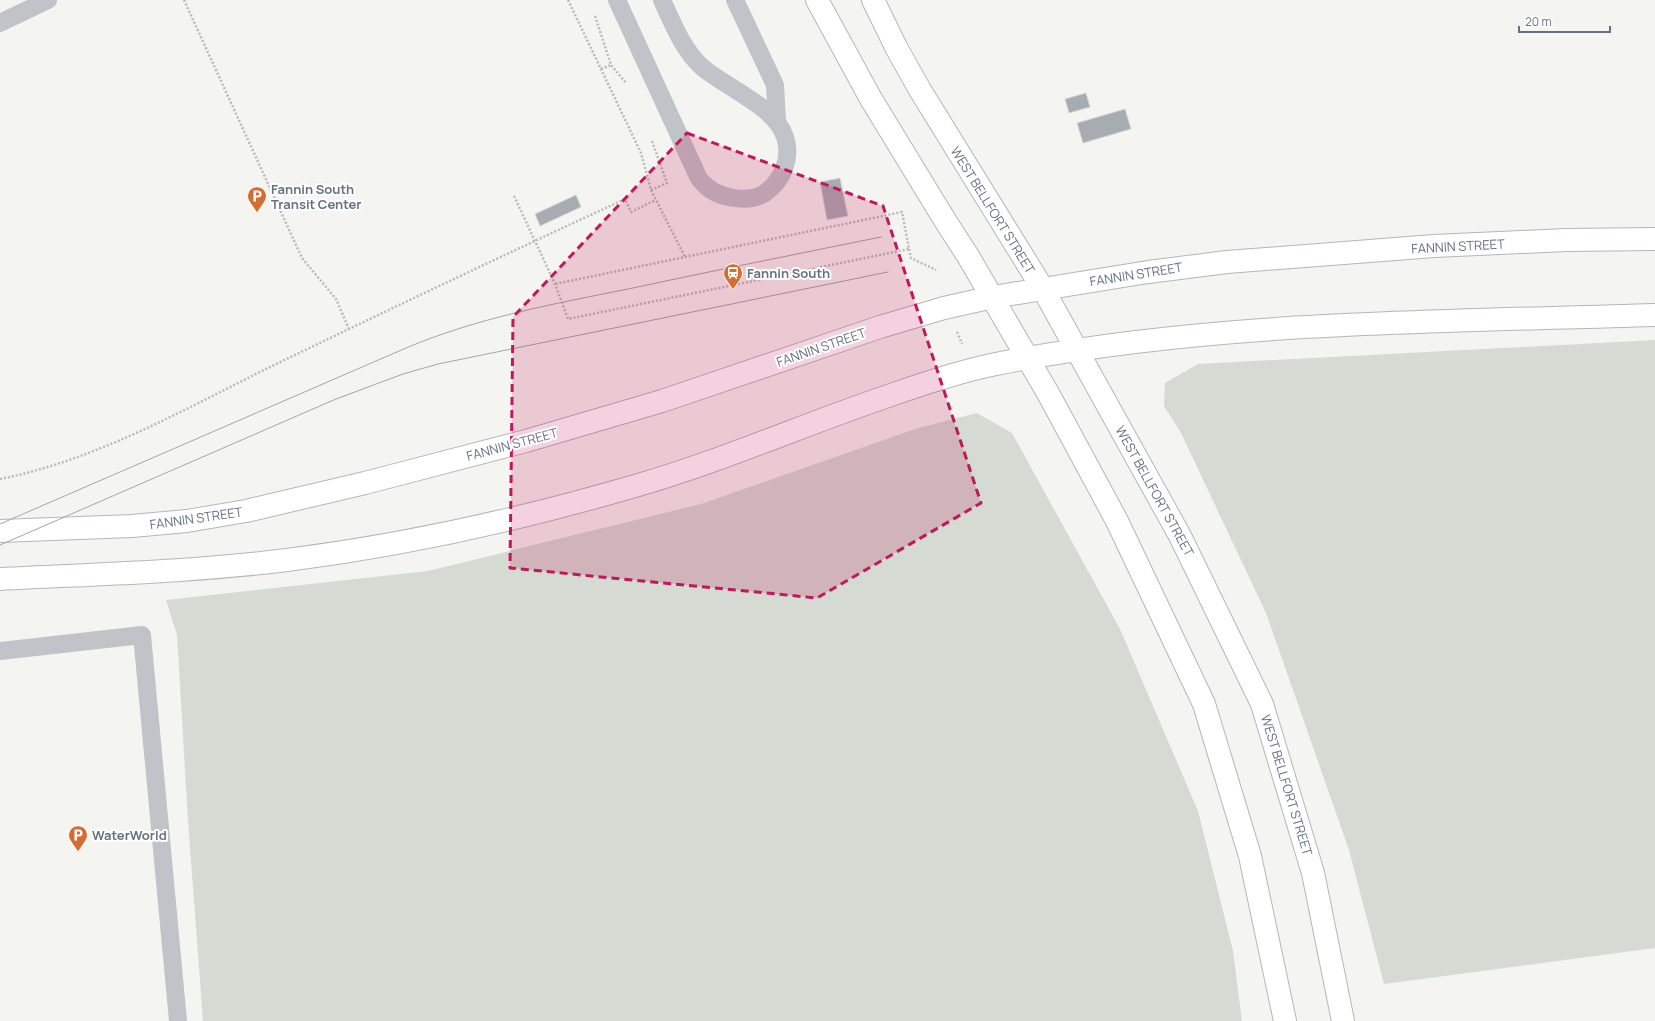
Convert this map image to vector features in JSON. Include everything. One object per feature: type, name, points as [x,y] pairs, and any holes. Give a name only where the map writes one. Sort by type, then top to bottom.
[{"type":"main road","points":[[817,0],[871,99],[1029,358],[1117,521],[1204,704],[1250,856],[1285,1021]]},
{"type":"main road","name":"WEST BELLFORT STREET","points":[[873,0],[897,49],[920,90],[1042,288],[1184,542],[1262,704],[1313,873],[1343,1021]]},
{"type":"main road","name":"FANNIN STREET","points":[[0,531],[132,526],[187,521],[246,511],[526,441],[662,401],[880,327],[944,308],[1042,288],[1194,266],[1305,255],[1434,246],[1566,240],[1655,239]]},
{"type":"main road","points":[[0,579],[172,570],[285,560],[390,544],[502,521],[642,484],[925,383],[993,364],[1029,358],[1213,334],[1290,328],[1417,322],[1655,315]]},
{"type":"lane","points":[[0,23],[48,0]]},
{"type":"lane","points":[[617,0],[702,183],[712,191],[722,196],[741,198],[763,194],[772,187],[782,173],[787,158],[785,137],[777,121],[768,113],[703,68],[685,48],[662,0]]},
{"type":"lane","points":[[735,0],[775,85],[777,121]]},
{"type":"lane","points":[[0,651],[142,635],[178,1021]]},
{"type":"path","points":[[184,0],[302,258],[336,299],[349,329]]},
{"type":"path","points":[[568,0],[641,153],[651,190],[685,257]]},
{"type":"path","points":[[594,14],[611,65],[631,89]]},
{"type":"path","points":[[601,69],[611,65]]},
{"type":"path","points":[[651,139],[667,183],[651,190]]},
{"type":"path","points":[[514,196],[555,284],[568,319],[909,249]]},
{"type":"path","points":[[0,479],[23,475],[52,466],[116,442],[349,329],[625,199],[631,212],[656,200]]},
{"type":"path","points":[[555,284],[902,212],[911,258],[936,270]]},
{"type":"path","points":[[955,326],[962,344]]},
{"type":"highlighted area","points":[[687,133],[883,206],[981,503],[817,598],[510,568],[513,317]]},
{"type":"shaded area","points":[[1655,340],[1655,948],[1384,984],[1349,850],[1266,613],[1181,433],[1164,406],[1165,383],[1198,364]]},
{"type":"shaded area","points":[[977,413],[1012,433],[1120,629],[1198,811],[1233,951],[1242,1021],[203,1021],[188,821],[177,635],[166,600],[428,571],[701,504],[918,428]]},
{"type":"building","points":[[1086,93],[1090,107],[1069,113],[1065,99]]},
{"type":"building","points":[[1125,109],[1131,129],[1083,143],[1077,123]]},
{"type":"building","points":[[840,178],[848,216],[827,220],[820,182]]},
{"type":"building","points":[[576,195],[581,207],[540,226],[535,214]]},
{"type":"tram line","points":[[0,524],[406,348],[460,328],[544,306],[881,237]]},
{"type":"tram line","points":[[0,545],[336,399],[403,374],[438,364],[888,272]]},
{"type":"place","name":"Fannin South Transit Center","points":[[257,213]]},
{"type":"place","name":"Fannin South","points":[[733,290]]},
{"type":"place","name":"WaterWorld","points":[[78,852]]}]
